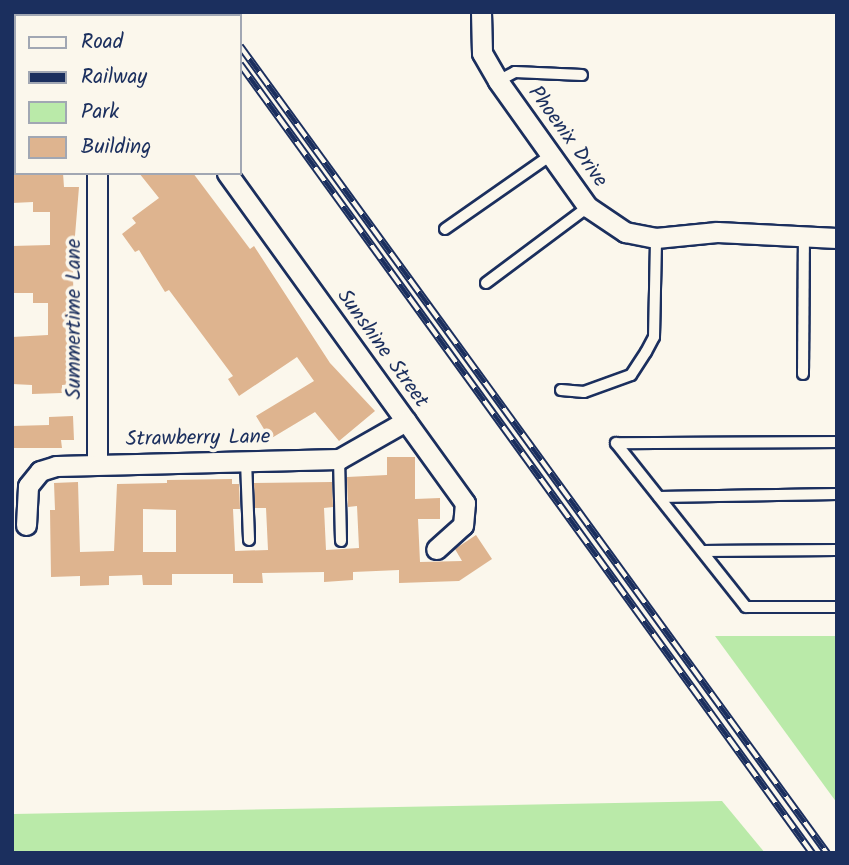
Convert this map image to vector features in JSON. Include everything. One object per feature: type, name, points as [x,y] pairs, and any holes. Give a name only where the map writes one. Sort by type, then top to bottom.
[{"type":"street","name":"Phoenix Drive","points":[[481,12],[482,53],[498,81],[588,207],[625,232],[656,237],[718,232],[804,234],[837,238]]},
{"type":"street","name":"Summertime Lane","points":[[97,175],[97,464]]},
{"type":"street","name":"Sunshine Street","points":[[228,175],[465,503],[463,525],[436,549]]},
{"type":"street","name":"Strawberry Lane","points":[[17,524],[28,486],[40,471],[97,464],[339,459],[406,421]]},
{"type":"lane","points":[[498,81],[515,72],[582,75]]},
{"type":"lane","points":[[446,229],[551,155]]},
{"type":"lane","points":[[486,283],[588,207]]},
{"type":"lane","points":[[803,374],[804,234]]},
{"type":"lane","points":[[561,390],[584,392],[631,375],[646,352],[654,337],[656,237]]},
{"type":"lane","points":[[837,442],[616,443],[746,607],[837,607]]},
{"type":"lane","points":[[339,459],[341,541]]},
{"type":"lane","points":[[246,461],[249,540]]},
{"type":"lane","points":[[659,497],[837,495]]},
{"type":"lane","points":[[702,551],[837,550]]},
{"type":"green space","points":[[715,636],[837,636],[837,803]]},
{"type":"green space","points":[[722,801],[765,853],[12,853],[13,814]]},
{"type":"building","points":[[12,173],[63,175],[64,187],[79,187],[73,260],[74,384],[62,385],[62,393],[32,394],[32,385],[12,384],[12,337],[48,335],[48,303],[33,303],[33,293],[12,293],[12,246],[50,245],[50,212],[33,212],[33,202],[12,203]]},
{"type":"building","points":[[141,175],[194,175],[250,249],[254,246],[330,363],[375,411],[339,441],[315,412],[270,439],[256,416],[314,381],[297,357],[239,396],[228,379],[233,376],[169,290],[165,292],[139,250],[135,252],[122,234],[136,223],[132,218],[159,198]]},
{"type":"building","points":[[73,416],[74,440],[61,440],[62,448],[12,448],[12,426],[49,425],[49,417]]},
{"type":"building","points":[[387,457],[415,457],[415,499],[440,498],[440,519],[418,519],[420,562],[462,561],[455,549],[476,535],[492,559],[459,581],[399,583],[399,570],[353,572],[353,580],[324,582],[324,572],[262,573],[263,583],[233,583],[233,574],[172,574],[172,585],[143,585],[142,575],[109,576],[109,585],[80,586],[80,576],[51,577],[50,510],[55,510],[54,483],[78,482],[80,552],[114,551],[117,484],[232,479],[232,484],[239,484],[240,509],[233,509],[235,551],[268,550],[266,508],[255,508],[254,483],[332,482],[333,507],[324,508],[326,550],[359,548],[357,506],[348,507],[347,477],[387,475]],"holes":[[[143,509],[176,510],[176,552],[143,552]]]},
{"type":"railway","points":[[242,49],[827,853]]},
{"type":"railway","points":[[242,67],[812,853]]}]
